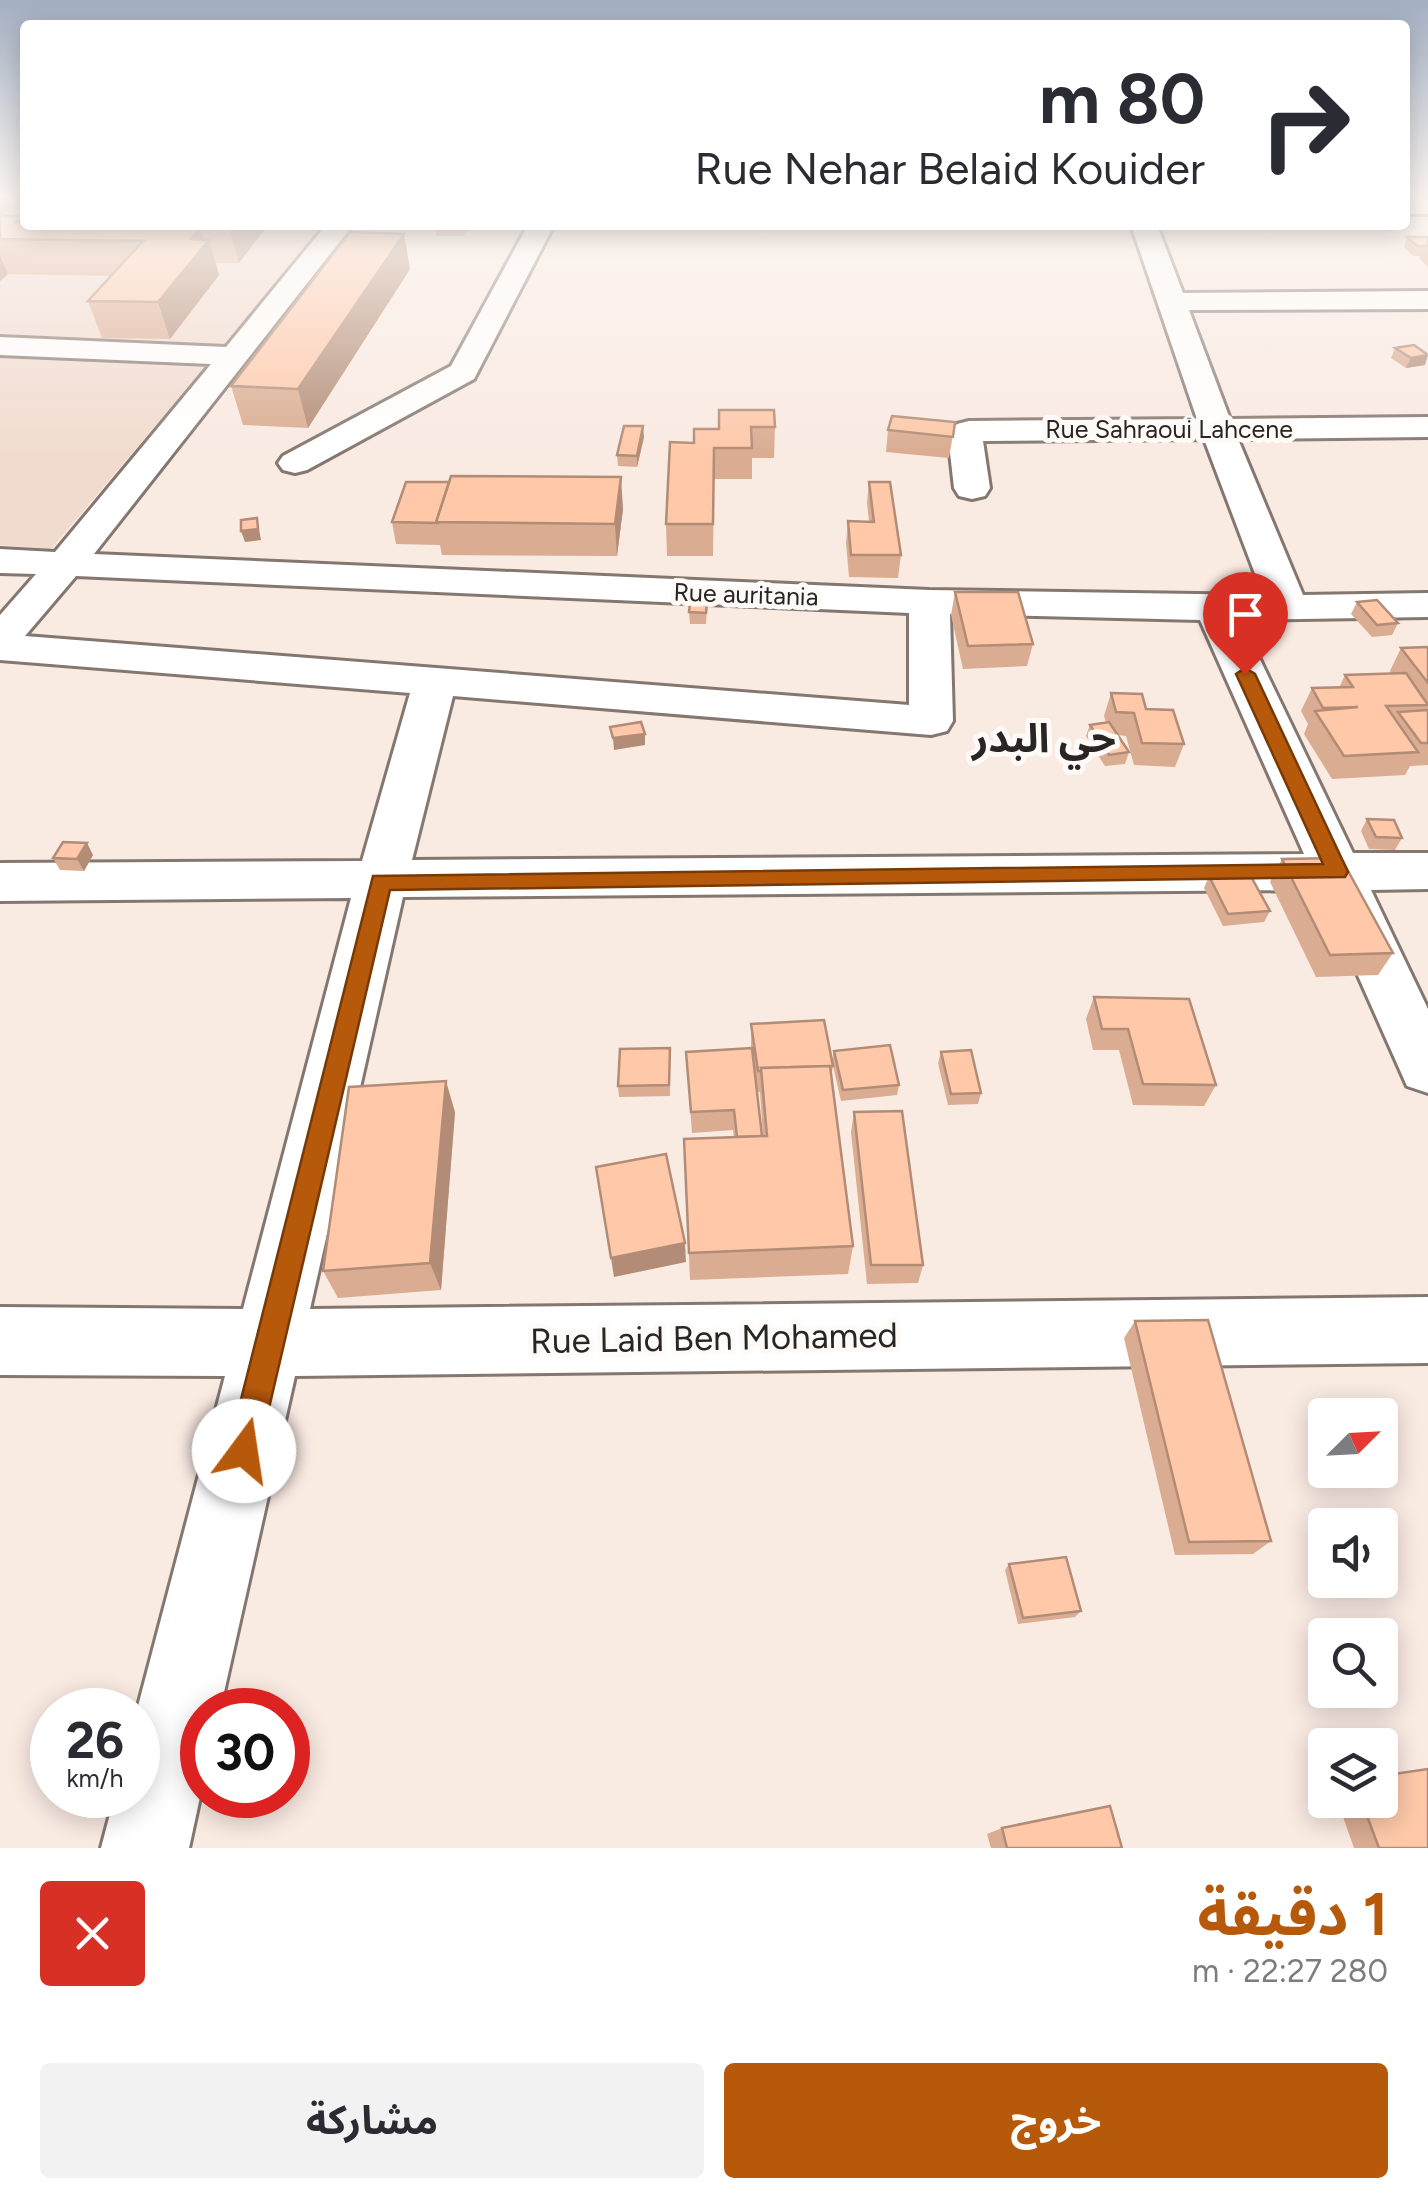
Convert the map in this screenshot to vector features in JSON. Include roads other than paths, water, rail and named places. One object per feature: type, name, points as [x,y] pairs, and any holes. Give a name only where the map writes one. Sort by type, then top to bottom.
[{"type":"street","points":[[4,632],[65,565],[290,284]]},
{"type":"street","points":[[295,463],[463,372],[510,284]]},
{"type":"street","points":[[1166,284],[1217,429],[1288,607]]},
{"type":"street","points":[[1172,302],[1428,300]]},
{"type":"street","points":[[0,346],[230,356]]},
{"type":"street","name":"Rue Sahraoui Lahcene","points":[[972,488],[964,435],[969,431],[1428,427]]},
{"type":"street","name":"Rue auritania","points":[[0,561],[929,602],[1215,608],[1428,605]]},
{"type":"street","points":[[4,632],[436,679],[930,721],[929,602]]},
{"type":"street","points":[[1215,608],[1428,1070]]},
{"type":"street","points":[[145,1848],[381,882],[436,679]]},
{"type":"street","points":[[0,882],[1428,871]]},
{"type":"street","name":"Rue Laid Ben Mohamed","points":[[0,1341],[270,1343],[1428,1330]]},
{"type":"district","name":"حي البدر","points":[[1044,738]]}]
